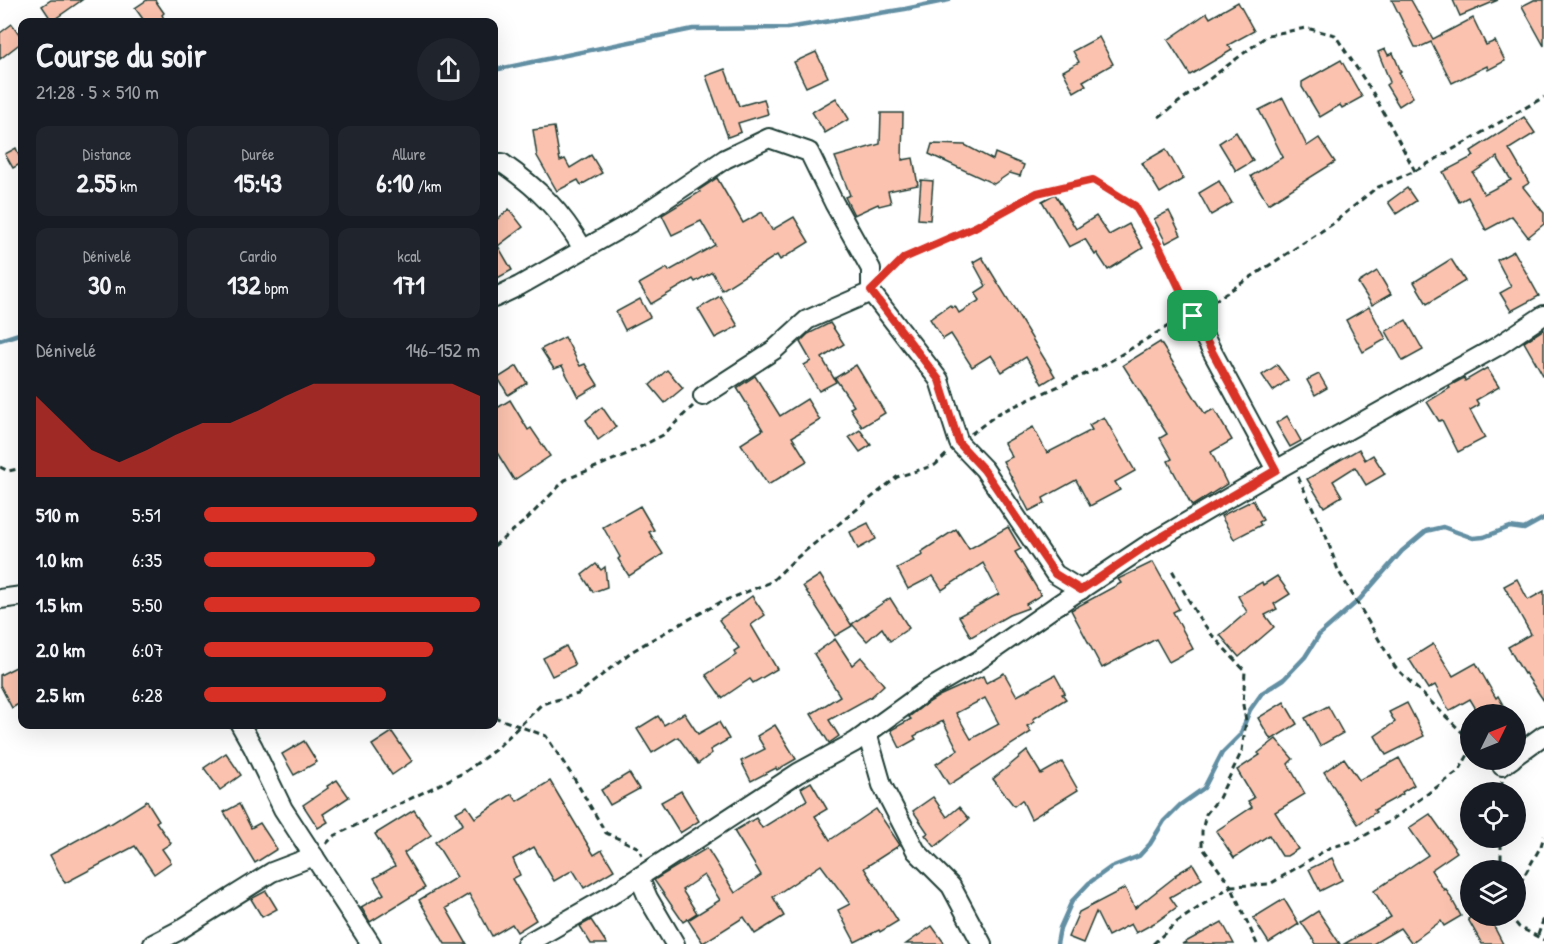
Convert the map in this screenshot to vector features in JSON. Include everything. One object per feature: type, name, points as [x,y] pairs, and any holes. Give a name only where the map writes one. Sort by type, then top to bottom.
[{"type":"street","points":[[498,296],[630,224],[726,159],[769,138],[809,152],[871,269],[871,291],[939,380],[959,443],[984,470],[1055,574],[1081,590]]},
{"type":"street","points":[[498,164],[502,163],[532,184],[568,224],[583,249]]},
{"type":"street","points":[[703,396],[774,350],[807,320],[871,291]]},
{"type":"street","points":[[526,944],[644,874],[798,773],[855,742],[924,692],[979,660],[1146,546],[1283,466],[1498,346],[1544,315]]},
{"type":"street","points":[[1193,316],[1283,466]]},
{"type":"street","points":[[0,599],[18,597]]},
{"type":"street","points":[[243,729],[283,809],[371,944]]},
{"type":"street","points":[[867,733],[882,785],[916,851],[951,886],[982,944]]},
{"type":"street","points":[[1526,748],[1544,735]]},
{"type":"street","points":[[153,944],[273,872],[314,856]]},
{"type":"street","points":[[644,874],[648,898],[675,944]]},
{"type":"path","points":[[1159,117],[1268,35],[1306,28],[1335,35],[1373,93],[1415,171]]},
{"type":"path","points":[[314,856],[334,836],[465,772],[496,749],[542,704],[579,694],[631,652],[653,639],[719,603],[771,582],[794,560],[897,477],[935,465],[959,443],[999,413],[1099,368],[1180,318],[1193,316],[1331,225],[1376,188],[1415,171],[1544,97]]},
{"type":"path","points":[[871,291],[904,258],[975,227],[1037,193],[1093,180],[1135,206],[1158,244],[1193,316]]},
{"type":"path","points":[[498,543],[526,520],[565,480],[627,454],[663,435],[703,396]]},
{"type":"path","points":[[1283,466],[1326,536],[1338,570],[1395,667],[1460,730]]},
{"type":"path","points":[[0,467],[8,471],[18,469]]},
{"type":"path","points":[[1173,570],[1197,615],[1245,671],[1243,705],[1246,721],[1242,751],[1219,798],[1206,814],[1202,831],[1202,847],[1231,886],[1257,944]]},
{"type":"path","points":[[498,719],[546,736],[606,832],[639,848],[644,874]]},
{"type":"path","points":[[1153,944],[1177,922],[1231,886],[1270,884],[1329,848],[1357,840],[1390,821],[1460,769]]},
{"type":"path","points":[[1526,873],[1544,836]]},
{"type":"path","points":[[1538,935],[1544,918]]},
{"type":"path","points":[[1518,926],[1544,940]]},
{"type":"building","points":[[51,0],[82,0],[56,18],[50,18],[42,6]]},
{"type":"building","points":[[147,0],[155,0],[164,13],[162,15],[164,18],[142,18],[135,8]]},
{"type":"building","points":[[1392,0],[1411,0],[1433,39],[1473,18],[1486,45],[1495,41],[1505,61],[1488,70],[1487,66],[1452,83],[1431,42],[1415,47]]},
{"type":"building","points":[[1453,0],[1498,0],[1460,16]]},
{"type":"building","points":[[1534,0],[1544,0],[1544,46],[1522,6]]},
{"type":"building","points":[[1238,2],[1254,31],[1228,45],[1232,50],[1190,75],[1168,40],[1207,13],[1210,18]]},
{"type":"building","points":[[12,24],[18,32],[18,45],[0,59],[0,33]]},
{"type":"building","points":[[1099,37],[1113,64],[1083,81],[1086,85],[1074,92],[1063,71],[1079,62],[1073,51]]},
{"type":"building","points":[[1385,49],[1388,55],[1393,53],[1401,72],[1399,72],[1413,97],[1399,106],[1386,85],[1390,82],[1378,52]]},
{"type":"building","points":[[816,52],[828,77],[806,87],[794,62]]},
{"type":"building","points":[[1341,60],[1362,97],[1342,108],[1340,105],[1320,117],[1302,87],[1302,82]]},
{"type":"building","points":[[725,69],[739,106],[764,99],[768,114],[738,123],[741,132],[728,137],[706,76]]},
{"type":"building","points":[[836,98],[849,119],[825,133],[812,112]]},
{"type":"building","points":[[1283,98],[1307,146],[1319,138],[1335,162],[1268,204],[1251,176],[1283,157],[1259,110]]},
{"type":"building","points":[[881,113],[903,113],[902,160],[913,158],[918,185],[888,191],[891,203],[879,206],[878,204],[854,215],[845,197],[850,195],[835,157],[880,144]]},
{"type":"building","points":[[1524,117],[1535,133],[1509,149],[1529,183],[1523,187],[1544,213],[1544,224],[1528,237],[1512,216],[1486,230],[1468,197],[1459,202],[1443,172],[1474,156],[1471,151]],"holes":[[[1497,157],[1511,180],[1484,194],[1473,173]]]},
{"type":"building","points":[[554,127],[560,161],[565,159],[570,168],[591,155],[602,173],[581,185],[578,180],[557,191],[537,156],[533,130]]},
{"type":"building","points":[[1236,132],[1253,161],[1236,171],[1219,143]]},
{"type":"building","points":[[932,144],[965,145],[993,160],[995,153],[1024,165],[1020,176],[1010,173],[994,184],[929,154]]},
{"type":"building","points":[[16,148],[18,165],[13,168],[5,154]]},
{"type":"building","points":[[1166,149],[1183,179],[1160,193],[1142,163]]},
{"type":"building","points":[[717,178],[743,223],[762,212],[772,230],[794,217],[809,242],[780,260],[777,255],[722,290],[712,272],[695,282],[693,279],[651,304],[639,284],[667,268],[669,271],[715,245],[701,221],[672,235],[662,215],[700,192],[699,190]]},
{"type":"building","points":[[921,180],[933,181],[930,220],[918,219]]},
{"type":"building","points":[[1219,181],[1232,203],[1211,215],[1199,193]]},
{"type":"building","points":[[1407,188],[1416,201],[1396,214],[1388,202]]},
{"type":"building","points":[[1055,194],[1076,229],[1096,216],[1109,235],[1129,224],[1143,248],[1108,270],[1085,239],[1069,247],[1042,201]]},
{"type":"building","points":[[509,209],[523,227],[498,246],[498,219]]},
{"type":"building","points":[[1169,211],[1181,235],[1166,243],[1154,219]]},
{"type":"building","points":[[498,246],[512,270],[498,278]]},
{"type":"building","points":[[1514,251],[1539,296],[1511,311],[1500,293],[1511,287],[1497,260]]},
{"type":"building","points":[[982,257],[1055,376],[1042,384],[1026,357],[1002,372],[991,355],[972,367],[951,334],[943,339],[930,319],[950,305],[952,308],[955,306],[959,313],[980,300],[975,293],[986,286],[973,262]]},
{"type":"building","points":[[1451,259],[1465,281],[1427,304],[1414,282]]},
{"type":"building","points":[[1377,271],[1391,294],[1372,305],[1358,283]]},
{"type":"building","points":[[720,296],[738,326],[715,338],[698,309]]},
{"type":"building","points":[[640,299],[650,317],[625,330],[616,312]]},
{"type":"building","points":[[1369,307],[1386,339],[1363,352],[1346,320]]},
{"type":"building","points":[[1406,320],[1423,350],[1403,361],[1386,331]]},
{"type":"building","points":[[830,323],[844,344],[822,358],[836,382],[819,391],[804,365],[811,361],[800,342],[808,334]]},
{"type":"building","points":[[1544,329],[1544,377],[1524,342]]},
{"type":"building","points":[[565,337],[580,366],[585,364],[598,385],[578,397],[562,366],[554,369],[541,349]]},
{"type":"building","points":[[1160,342],[1205,414],[1214,409],[1232,440],[1211,452],[1227,484],[1192,506],[1168,461],[1172,459],[1160,438],[1167,434],[1123,365]]},
{"type":"building","points":[[856,365],[885,413],[862,427],[850,408],[854,406],[835,378]]},
{"type":"building","points":[[1277,365],[1288,380],[1273,391],[1262,375]]},
{"type":"building","points":[[517,366],[527,383],[508,395],[498,378]]},
{"type":"building","points":[[1487,368],[1499,387],[1476,400],[1479,405],[1470,410],[1485,438],[1458,452],[1442,420],[1439,421],[1427,402],[1450,388],[1449,386],[1464,378],[1465,381]]},
{"type":"building","points":[[667,370],[683,388],[665,403],[650,385]]},
{"type":"building","points":[[1319,374],[1327,388],[1315,395],[1307,380]]},
{"type":"building","points":[[755,376],[780,416],[807,399],[820,420],[792,437],[807,461],[768,485],[741,444],[763,430],[737,388]]},
{"type":"building","points":[[510,400],[528,430],[531,428],[550,456],[514,480],[498,454],[498,408]]},
{"type":"building","points":[[602,407],[616,427],[598,440],[586,420]]},
{"type":"building","points":[[1287,416],[1301,441],[1290,447],[1276,423]]},
{"type":"building","points":[[1104,417],[1135,471],[1115,482],[1120,490],[1090,506],[1076,480],[1043,498],[1045,503],[1029,511],[1003,461],[1012,457],[1004,443],[1033,427],[1047,453],[1092,430],[1089,425]]},
{"type":"building","points":[[860,430],[871,445],[860,452],[849,437]]},
{"type":"building","points":[[1359,449],[1365,460],[1373,455],[1385,474],[1366,485],[1355,467],[1333,481],[1342,496],[1324,507],[1307,479]]},
{"type":"building","points":[[1253,500],[1263,520],[1259,522],[1261,525],[1234,539],[1221,516]]},
{"type":"building","points":[[640,506],[654,530],[649,532],[663,554],[629,576],[603,527]]},
{"type":"building","points":[[868,523],[876,539],[858,549],[850,532]]},
{"type":"building","points":[[1008,527],[1021,549],[1015,552],[1041,595],[1026,604],[1028,608],[1009,615],[971,637],[959,616],[999,594],[983,563],[942,590],[933,576],[908,589],[897,568],[923,555],[921,552],[956,529],[969,549]]},
{"type":"building","points":[[1153,562],[1179,609],[1173,612],[1193,649],[1169,662],[1156,639],[1102,668],[1071,610],[1121,583],[1118,579]]},
{"type":"building","points":[[596,564],[601,570],[605,567],[607,587],[593,592],[582,575]]},
{"type":"building","points":[[820,575],[852,626],[835,636],[803,586]]},
{"type":"building","points":[[1277,576],[1290,594],[1274,604],[1277,609],[1265,615],[1274,627],[1239,657],[1220,635],[1247,612],[1238,596]]},
{"type":"building","points":[[1517,579],[1528,600],[1544,591],[1544,701],[1508,647],[1531,634],[1504,586]]},
{"type":"building","points":[[752,596],[765,615],[751,625],[777,669],[753,683],[750,679],[722,698],[706,675],[736,655],[734,651],[739,648],[719,620]]},
{"type":"building","points":[[890,598],[909,628],[890,641],[882,628],[867,641],[852,624]]},
{"type":"building","points":[[835,639],[852,665],[861,657],[884,685],[871,697],[829,720],[839,736],[829,743],[811,714],[840,696],[814,654]]},
{"type":"building","points":[[1433,644],[1453,676],[1476,663],[1496,698],[1498,696],[1502,704],[1473,704],[1470,699],[1449,711],[1435,685],[1428,689],[1409,659]]},
{"type":"building","points":[[566,646],[575,665],[552,676],[543,658]]},
{"type":"building","points":[[18,666],[18,704],[12,708],[0,685],[0,675]]},
{"type":"building","points":[[1004,673],[1017,696],[1055,675],[1066,699],[1033,719],[1035,722],[1027,726],[1031,732],[949,785],[936,764],[958,750],[943,721],[914,736],[916,739],[900,748],[891,730],[911,719],[909,717],[939,696],[983,676],[986,683]],"holes":[[[985,698],[999,724],[971,739],[956,713]]]},
{"type":"building","points":[[1284,702],[1297,724],[1271,740],[1258,718]]},
{"type":"building","points":[[1407,703],[1424,736],[1386,755],[1375,736],[1395,722],[1389,712]]},
{"type":"building","points":[[1328,706],[1343,733],[1320,746],[1305,718]]},
{"type":"building","points":[[684,713],[698,734],[719,722],[729,739],[710,750],[712,753],[698,764],[678,737],[652,753],[637,729],[658,716],[664,725]]},
{"type":"building","points":[[775,725],[796,759],[751,781],[741,761],[765,749],[757,736]]},
{"type":"building","points":[[392,732],[412,761],[392,775],[372,745]]},
{"type":"building","points":[[1276,739],[1293,759],[1288,764],[1305,794],[1275,812],[1298,849],[1287,856],[1282,856],[1269,835],[1234,858],[1216,831],[1252,807],[1248,801],[1254,798],[1237,770],[1260,755],[1258,753]]},
{"type":"building","points":[[304,741],[317,762],[294,775],[282,754]]},
{"type":"building","points":[[1027,751],[1041,774],[1062,762],[1078,790],[1031,819],[1022,800],[1014,806],[993,779]]},
{"type":"building","points":[[226,753],[241,775],[220,790],[204,768]]},
{"type":"building","points":[[1344,758],[1359,780],[1399,758],[1414,785],[1402,792],[1403,794],[1374,810],[1376,812],[1358,824],[1324,772]]},
{"type":"building","points":[[629,773],[639,789],[610,805],[601,790]]},
{"type":"building","points":[[337,780],[349,797],[323,814],[328,822],[318,828],[303,805]]},
{"type":"building","points":[[550,781],[594,855],[602,850],[614,870],[584,888],[573,870],[554,881],[534,847],[513,859],[520,875],[512,879],[536,920],[517,932],[512,924],[492,936],[469,894],[446,908],[467,944],[445,944],[419,900],[457,877],[435,842],[463,824],[456,812],[467,806],[475,818],[512,794],[517,801]]},
{"type":"building","points":[[811,782],[827,809],[815,816],[830,840],[876,809],[900,845],[864,868],[898,921],[880,932],[879,930],[855,942],[838,910],[850,904],[821,865],[773,897],[784,916],[755,934],[744,917],[703,943],[688,920],[720,900],[704,875],[682,890],[697,913],[683,922],[654,880],[707,848],[735,893],[761,875],[734,831],[756,818],[762,828],[807,800],[801,788]]},
{"type":"building","points":[[681,791],[699,821],[680,833],[661,802]]},
{"type":"building","points":[[933,797],[947,817],[959,807],[969,819],[935,847],[925,835],[928,833],[913,811]]},
{"type":"building","points":[[147,801],[159,820],[156,822],[171,843],[162,849],[171,862],[154,874],[135,846],[65,883],[50,855],[108,823],[109,825]]},
{"type":"building","points":[[239,804],[251,828],[260,823],[277,849],[255,863],[224,812]]},
{"type":"building","points":[[414,810],[431,835],[404,853],[425,888],[370,922],[361,907],[384,894],[374,878],[395,866],[375,834]]},
{"type":"building","points":[[1430,814],[1457,852],[1431,870],[1444,890],[1446,889],[1460,917],[1444,926],[1441,921],[1411,943],[1400,928],[1373,944],[1344,944],[1391,917],[1374,891],[1428,855],[1409,828]]},
{"type":"building","points":[[1332,858],[1342,880],[1320,891],[1309,869]]},
{"type":"building","points":[[1193,864],[1202,879],[1170,897],[1177,907],[1156,922],[1136,933],[1131,924],[1108,936],[1096,912],[1083,943],[1068,937],[1079,912],[1125,888],[1135,908],[1175,875]]},
{"type":"building","points":[[266,891],[277,909],[262,917],[251,899]]},
{"type":"building","points":[[1284,899],[1299,924],[1269,943],[1253,918]]},
{"type":"building","points":[[1318,911],[1340,944],[1316,944],[1301,922]]},
{"type":"building","points":[[591,920],[607,944],[591,944],[580,926]]},
{"type":"building","points":[[1222,922],[1234,944],[1182,944]]},
{"type":"building","points":[[932,926],[945,944],[906,944]]},
{"type":"building","points":[[1472,926],[1494,926],[1503,944],[1482,944]]},
{"type":"waterway","points":[[498,69],[693,29],[787,28],[949,0]]},
{"type":"waterway","points":[[0,340],[18,334]]},
{"type":"waterway","points":[[1057,944],[1060,928],[1072,901],[1089,883],[1111,867],[1139,856],[1150,844],[1164,821],[1180,805],[1204,788],[1222,753],[1240,735],[1250,710],[1262,693],[1284,679],[1305,657],[1319,635],[1360,599],[1402,551],[1426,531],[1443,527],[1473,538],[1484,537],[1510,527],[1524,529],[1544,518]]},
{"type":"route","points":[[1093,180],[1135,206],[1158,244],[1193,316],[1276,470],[1146,546],[1081,590],[1055,574],[984,470],[959,443],[939,380],[871,291],[904,258],[975,227],[1037,193],[1093,180]]}]
